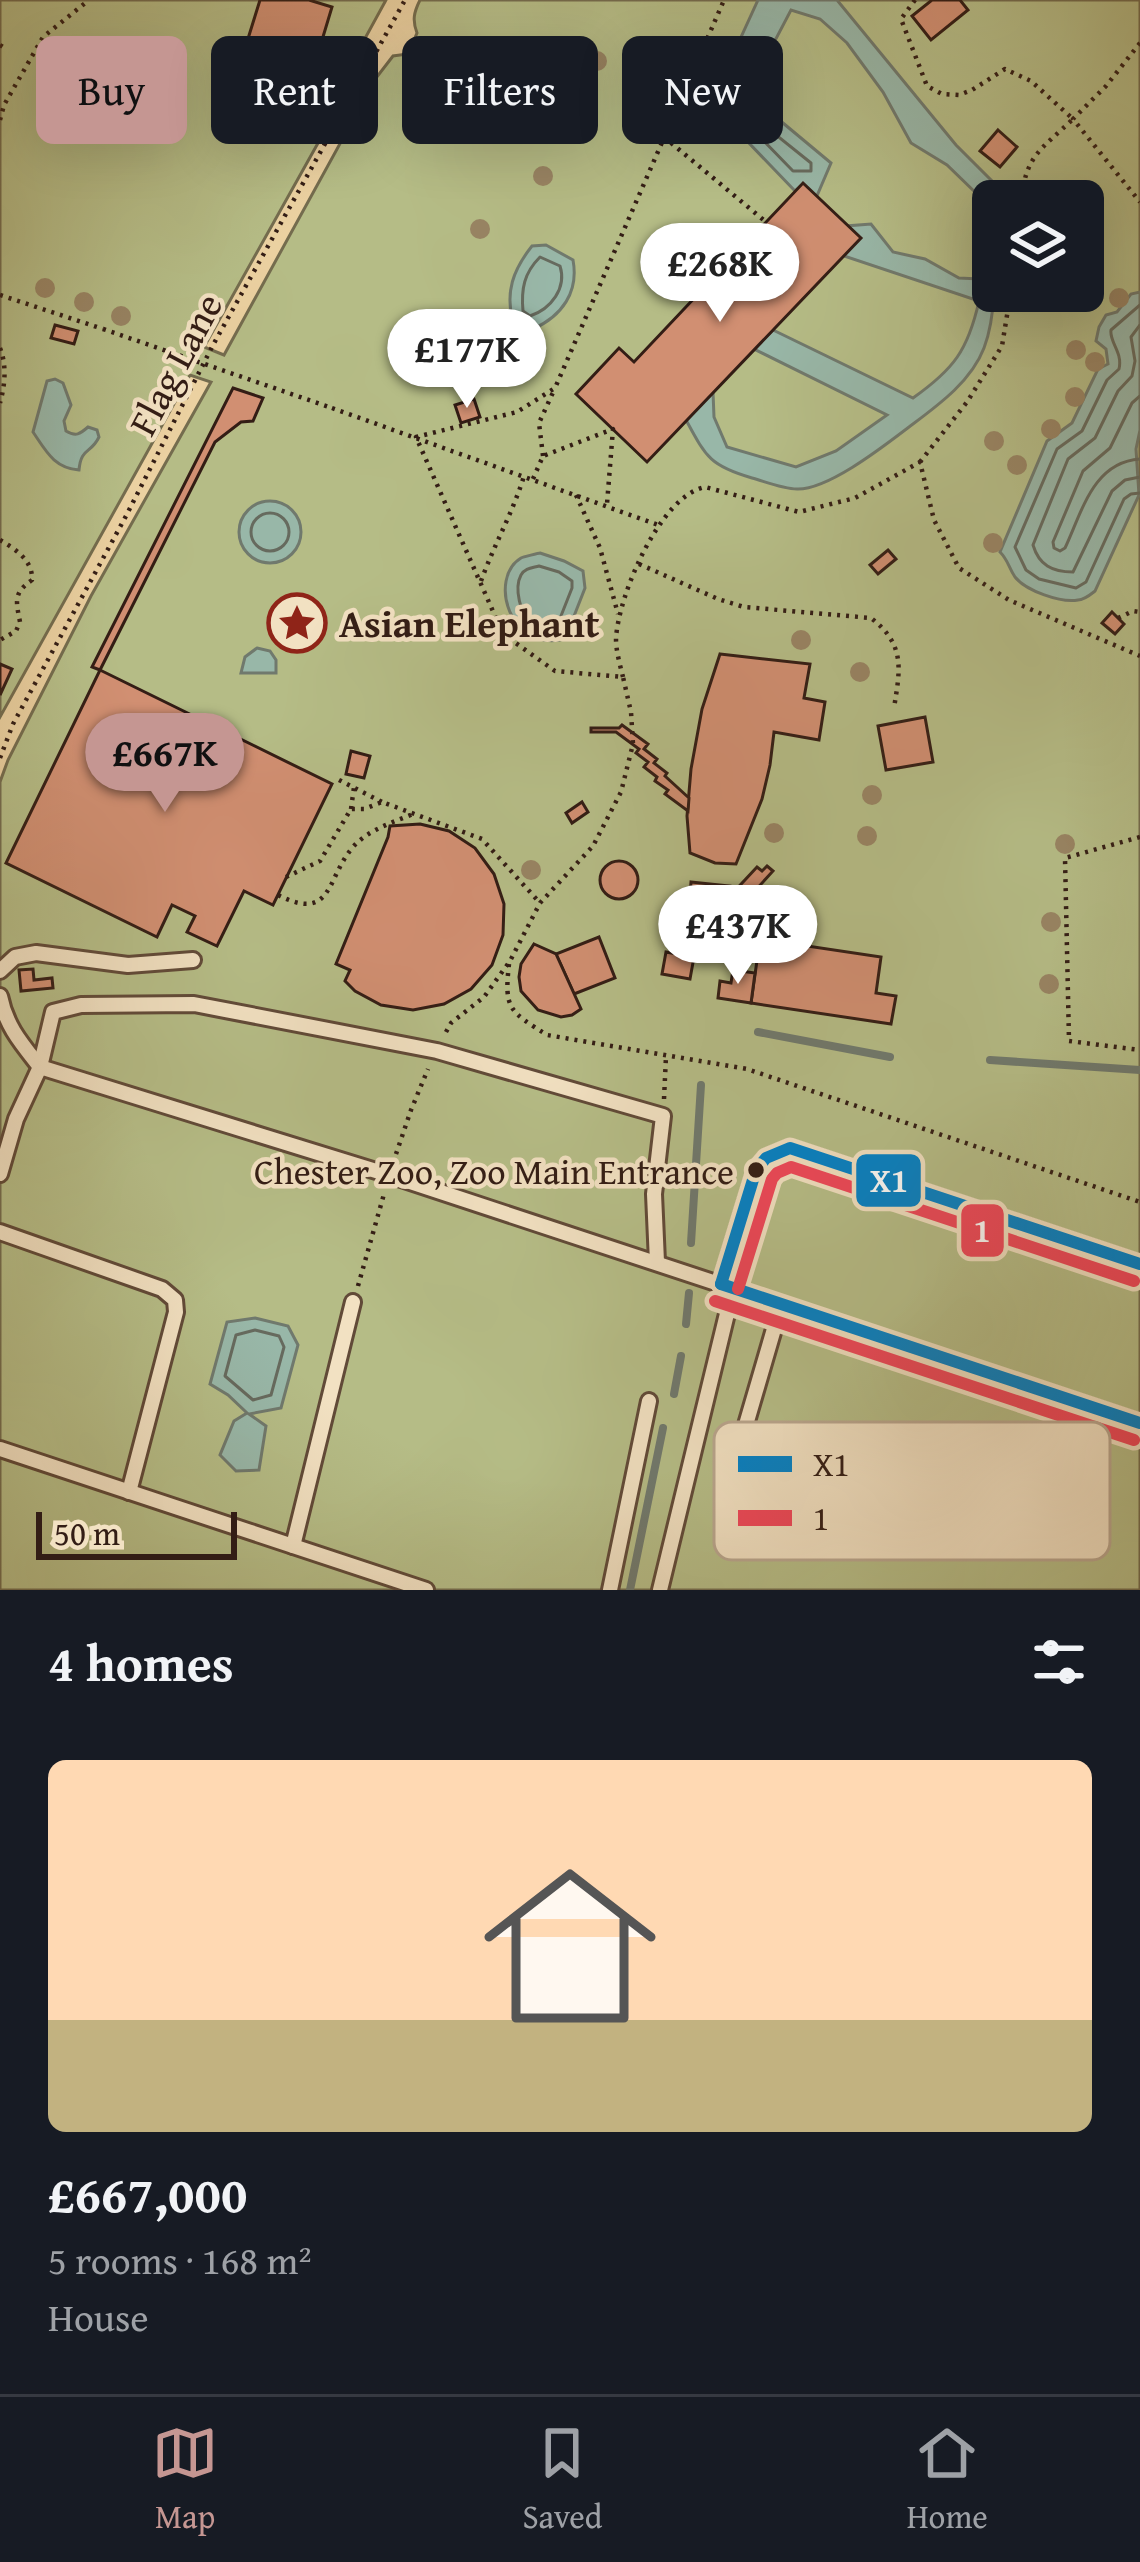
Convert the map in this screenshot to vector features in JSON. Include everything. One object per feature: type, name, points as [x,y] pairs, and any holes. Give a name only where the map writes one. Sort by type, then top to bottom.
[{"type":"lane","points":[[0,971],[15,957],[37,953],[128,965],[193,960]]},
{"type":"lane","points":[[0,996],[15,1037],[40,1066],[658,1262],[1140,1423]]},
{"type":"lane","points":[[0,1174],[16,1119],[40,1066],[53,1012],[81,1006],[194,1004],[436,1051],[663,1116],[654,1194],[658,1262]]},
{"type":"lane","points":[[660,1590],[727,1287],[756,1170],[766,1158],[790,1148],[1140,1264]]},
{"type":"lane","points":[[0,1232],[162,1289],[175,1300],[176,1312],[130,1492]]},
{"type":"lane","points":[[293,1546],[353,1302]]},
{"type":"lane","points":[[747,1422],[781,1305]]},
{"type":"lane","points":[[610,1590],[649,1401]]},
{"type":"lane","points":[[0,1449],[426,1590]]},
{"type":"path","points":[[0,120],[2,106],[43,37],[88,0]]},
{"type":"path","name":"Flag Lane","points":[[0,758],[13,724],[213,345],[405,0]]},
{"type":"path","points":[[708,36],[724,0]]},
{"type":"path","points":[[915,0],[901,19],[927,86],[942,94],[959,95],[1005,69],[1031,81],[1073,119],[1140,202]]},
{"type":"path","points":[[1024,180],[1030,161],[1106,86],[1140,43]]},
{"type":"path","points":[[533,478],[543,456],[539,423],[660,144]]},
{"type":"path","points":[[673,144],[766,222]]},
{"type":"path","points":[[0,295],[416,436],[661,526]]},
{"type":"path","points":[[436,1051],[451,1023],[484,997],[510,961],[540,903],[593,846],[620,792],[633,744],[616,642],[636,563],[661,526],[691,490],[705,487],[799,512],[855,498],[920,463],[968,402],[1002,346],[1008,312]]},
{"type":"path","points":[[0,348],[4,387],[0,403]]},
{"type":"path","points":[[416,436],[517,412],[555,388]]},
{"type":"path","points":[[543,456],[613,429],[607,507]]},
{"type":"path","points":[[416,436],[503,634],[555,670],[623,677]]},
{"type":"path","points":[[920,463],[934,520],[959,568],[1009,600],[1140,656]]},
{"type":"path","points":[[481,583],[524,476]]},
{"type":"path","points":[[576,495],[599,548],[620,619]]},
{"type":"path","points":[[0,541],[33,570],[32,580],[15,600],[20,622],[16,631],[0,640]]},
{"type":"path","points":[[636,563],[744,607],[872,618],[895,646],[901,664],[894,708]]},
{"type":"path","points":[[1118,618],[1140,612]]},
{"type":"path","points":[[1100,638],[1108,628]]},
{"type":"path","points":[[339,780],[382,802],[482,839],[540,903]]},
{"type":"path","points":[[286,877],[320,861],[351,809],[354,788]]},
{"type":"path","points":[[351,809],[382,802]]},
{"type":"path","points":[[278,895],[301,904],[318,902],[350,850],[365,835],[412,814]]},
{"type":"path","points":[[1140,837],[1065,858],[1069,1041],[1140,1050]]},
{"type":"path","points":[[510,961],[506,996],[526,1022],[547,1035],[747,1069],[1140,1202]]},
{"type":"path","points":[[663,1116],[666,1055]]},
{"type":"green space","points":[[0,0],[386,0],[366,36],[211,36],[211,144],[317,144],[204,347],[224,355],[340,144],[378,144],[378,75],[393,56],[402,55],[402,144],[598,144],[598,36],[416,36],[414,16],[420,0],[1140,0],[1140,1590],[0,1590],[0,782],[91,596],[211,382],[190,375],[0,717]]},
{"type":"water","points":[[758,0],[837,0],[956,145],[991,180],[972,180],[972,189],[947,165],[911,143],[883,92],[847,43],[820,19],[791,10],[777,36],[742,36]]},
{"type":"water","points":[[783,123],[831,163],[816,198],[803,184],[795,191],[750,144],[783,144]]},
{"type":"water","points":[[871,224],[893,252],[925,259],[959,278],[972,279],[972,299],[844,256],[846,226]]},
{"type":"water","points":[[546,245],[573,260],[573,282],[560,310],[533,329],[513,322],[510,291],[532,246]]},
{"type":"water","points":[[1140,292],[1139,495],[1095,591],[1080,600],[1053,598],[1020,582],[1000,552],[1047,441],[1072,423],[1098,369],[1108,364],[1106,349],[1096,341],[1099,327],[1106,315],[1117,312],[1131,294]]},
{"type":"water","points":[[976,312],[992,312],[978,360],[942,402],[871,455],[810,487],[780,487],[718,464],[686,420],[713,392],[714,417],[727,447],[796,467],[836,451],[887,415],[754,349],[773,330],[913,398],[949,367],[970,333]]},
{"type":"water","points":[[47,381],[63,383],[71,405],[64,421],[66,431],[78,434],[88,427],[97,430],[99,437],[82,458],[79,470],[57,462],[33,432]]},
{"type":"water","points":[[270,501],[292,510],[301,532],[292,554],[270,563],[248,554],[239,532],[248,510]]},
{"type":"water","points":[[540,553],[583,571],[585,588],[565,639],[530,635],[510,611],[506,581],[511,568],[521,558]]},
{"type":"water","points":[[257,648],[270,651],[276,673],[241,673],[245,657]]},
{"type":"water","points":[[255,1318],[288,1326],[298,1345],[281,1408],[249,1414],[266,1426],[259,1470],[236,1471],[220,1455],[234,1421],[247,1413],[210,1384],[227,1322]]},
{"type":"building","points":[[260,0],[309,0],[332,7],[323,36],[249,36]]},
{"type":"building","points":[[932,0],[960,0],[968,10],[931,40],[912,16]]},
{"type":"building","points":[[998,130],[1017,147],[1000,167],[980,151]]},
{"type":"building","points":[[803,183],[861,238],[647,462],[576,394],[619,348],[634,362]]},
{"type":"building","points":[[55,325],[78,331],[74,344],[51,338]]},
{"type":"building","points":[[233,388],[263,398],[253,421],[241,422],[215,442],[100,670],[92,667]]},
{"type":"building","points":[[474,399],[480,417],[461,423],[455,405]]},
{"type":"building","points":[[888,550],[896,559],[878,574],[870,565]]},
{"type":"building","points":[[1112,612],[1124,624],[1115,634],[1102,623]]},
{"type":"building","points":[[720,654],[810,664],[804,698],[825,702],[819,740],[774,732],[762,799],[736,864],[715,863],[690,853],[687,816],[702,709]]},
{"type":"building","points":[[0,664],[12,669],[0,695]]},
{"type":"building","points":[[100,670],[332,784],[273,905],[244,891],[217,946],[187,932],[195,916],[172,905],[157,937],[6,863]]},
{"type":"building","points":[[925,717],[933,762],[886,770],[878,726]]},
{"type":"building","points":[[622,725],[648,744],[644,749],[657,759],[654,763],[689,798],[688,811],[665,794],[668,790],[644,767],[648,762],[636,753],[639,749],[616,732],[591,732],[591,728]]},
{"type":"building","points":[[351,751],[370,756],[364,778],[346,774]]},
{"type":"building","points":[[582,802],[588,812],[572,823],[566,813]]},
{"type":"building","points":[[420,824],[449,831],[475,848],[494,874],[504,904],[503,935],[492,965],[471,989],[444,1004],[413,1010],[381,1005],[355,991],[345,981],[350,970],[336,964],[390,826]]},
{"type":"building","points":[[619,861],[632,867],[638,880],[632,893],[619,899],[606,893],[600,880],[606,867]]},
{"type":"building","points":[[767,866],[773,871],[742,905],[731,895],[757,867],[762,871]]},
{"type":"building","points":[[691,882],[730,886],[729,899],[690,895]]},
{"type":"building","points":[[681,905],[719,911],[715,937],[706,936],[704,946],[674,942]]},
{"type":"building","points":[[599,937],[615,978],[574,994],[556,954]]},
{"type":"building","points":[[760,939],[881,957],[876,993],[896,996],[891,1024],[751,1003]]},
{"type":"building","points":[[534,944],[556,954],[581,1009],[572,1015],[538,1010],[521,991],[521,964]]},
{"type":"building","points":[[666,952],[694,957],[690,979],[662,974]]},
{"type":"building","points":[[33,969],[34,980],[52,978],[53,988],[21,991],[19,970]]},
{"type":"building","points":[[733,970],[755,973],[751,1003],[718,998],[720,981],[731,983]]},
{"type":"waterway","points":[[758,1032],[890,1057]]},
{"type":"waterway","points":[[990,1060],[1140,1070]]},
{"type":"waterway","points":[[691,1243],[701,1085]]},
{"type":"waterway","points":[[686,1324],[689,1293]]},
{"type":"waterway","points":[[674,1394],[681,1356]]},
{"type":"waterway","points":[[630,1590],[663,1428]]},
{"type":"transit line","name":"X1","points":[[721,1284],[756,1170],[766,1158],[790,1148],[1140,1264]]},
{"type":"transit line","name":"1","points":[[738,1289],[772,1179],[791,1167],[1134,1281]]},
{"type":"transit line","name":"X1","points":[[721,1284],[1140,1423]]},
{"type":"transit line","name":"1","points":[[715,1301],[1080,1422]]},
{"type":"transit line","name":"1","points":[[1110,1432],[1134,1440]]},
{"type":"place","name":"Asian Elephant","points":[[297,623]]},
{"type":"place","name":"Chester Zoo, Zoo Main Entrance","points":[[756,1170]]}]
